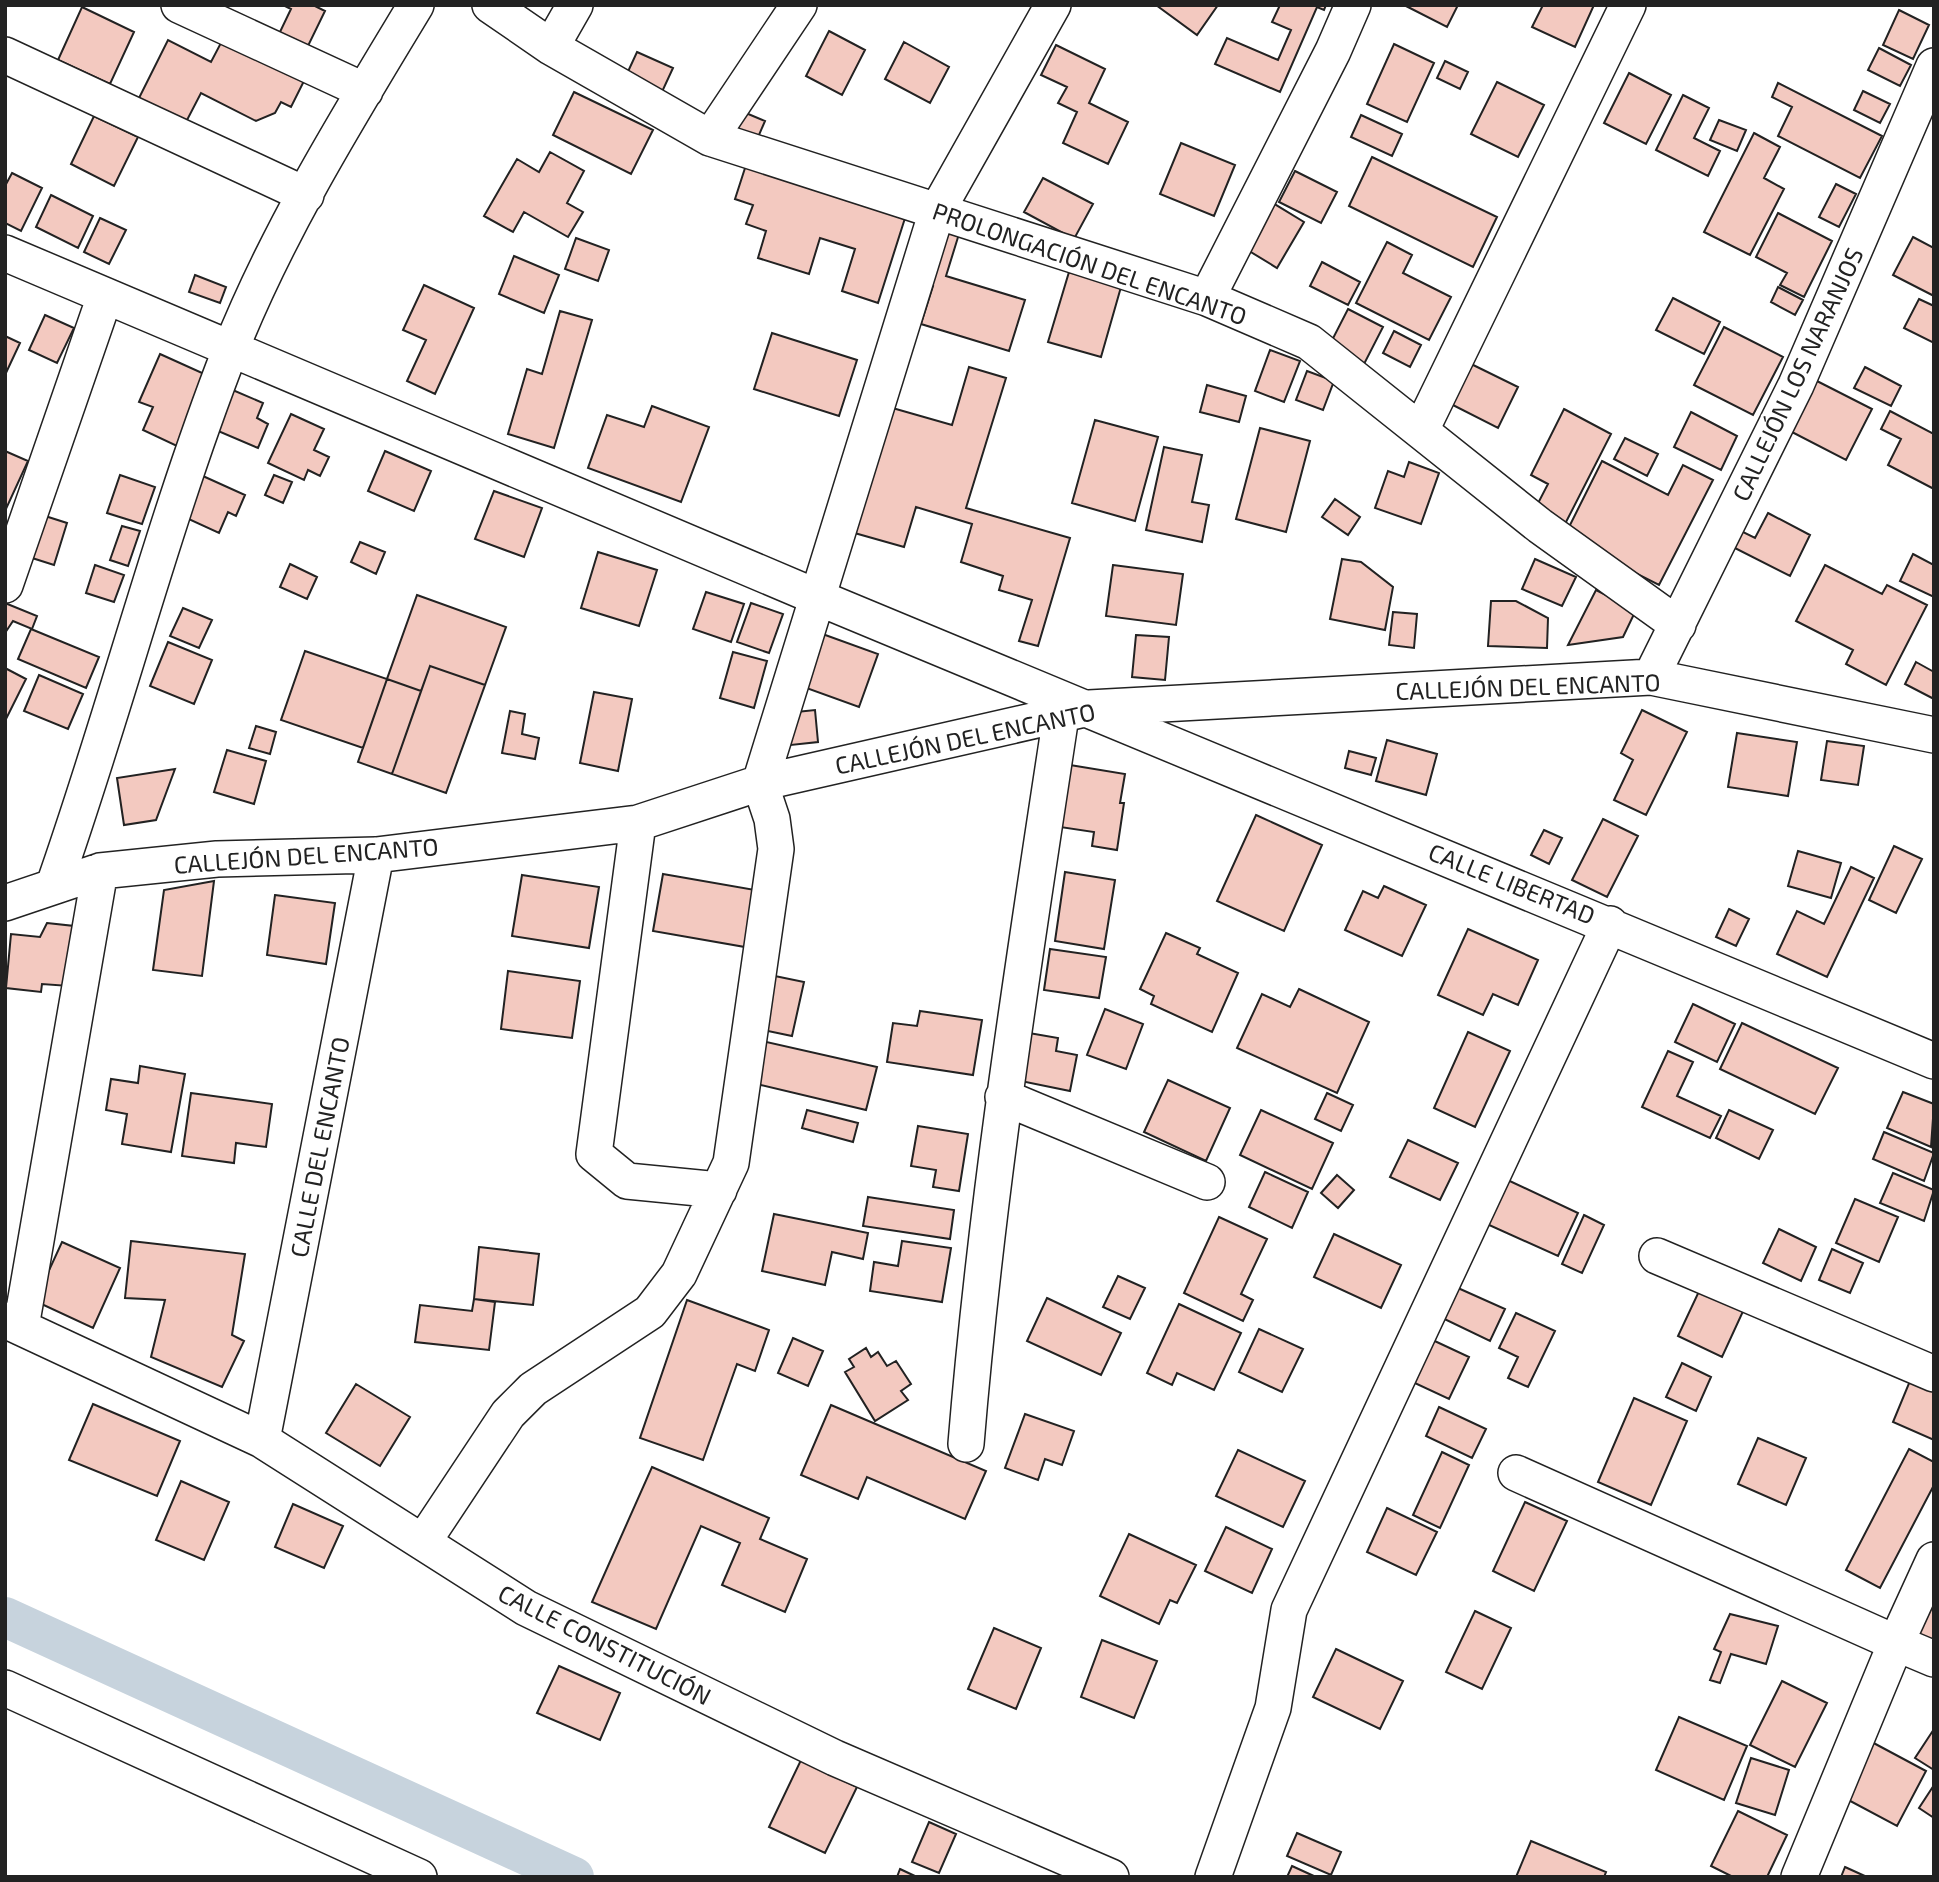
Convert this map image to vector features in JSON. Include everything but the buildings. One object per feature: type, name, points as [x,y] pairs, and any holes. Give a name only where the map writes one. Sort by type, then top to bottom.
[{"type":"street","points":[[179,5],[365,91]]},
{"type":"street","points":[[54,885],[183,484],[231,349],[306,195],[416,5]]},
{"type":"street","name":"PROLONGACIÓN DEL ENCANTO","points":[[490,5],[551,47],[710,138],[1208,298],[1309,342],[1540,526],[1678,625]]},
{"type":"street","points":[[551,47],[575,5]]},
{"type":"street","points":[[710,138],[799,5]]},
{"type":"street","points":[[423,1542],[508,1415],[533,1389],[650,1312],[679,1274],[731,1163],[776,849],[772,820],[760,783],[937,211],[1053,5]]},
{"type":"street","points":[[1208,298],[1333,51],[1353,5]]},
{"type":"street","points":[[1421,430],[1628,5]]},
{"type":"street","points":[[5,55],[306,195]]},
{"type":"street","name":"CALLEJÓN LOS NARANJOS","points":[[1651,677],[1796,385],[1934,66]]},
{"type":"street","name":"CALLE LIBERTAD","points":[[5,253],[819,598],[1075,712],[1610,924],[1934,1061]]},
{"type":"street","points":[[5,585],[105,296]]},
{"type":"street","name":"CALLEJÓN DEL ENCANTO","points":[[5,903],[100,871],[216,859],[376,855],[638,823],[760,783],[1075,712],[1651,677],[1934,735]]},
{"type":"street","points":[[967,1444],[977,1315],[1003,1097],[1075,712]]},
{"type":"street","points":[[638,823],[594,1154],[628,1181],[719,1190]]},
{"type":"street","name":"CALLE DEL ENCANTO","points":[[262,1440],[376,855]]},
{"type":"street","points":[[13,1323],[100,871]]},
{"type":"street","points":[[1213,1877],[1273,1708],[1289,1610],[1610,924]]},
{"type":"street","points":[[1003,1097],[1207,1182]]},
{"type":"street","points":[[1657,1256],[1934,1374]]},
{"type":"street","name":"CALLE CONSTITUCIÓN","points":[[13,1323],[262,1440],[526,1608],[810,1746],[1111,1877]]},
{"type":"street","points":[[1516,1473],[1934,1659]]},
{"type":"street","points":[[1799,1877],[1896,1643],[1934,1560]]},
{"type":"street","points":[[5,1688],[419,1877]]},
{"type":"waterway","points":[[5,1617],[574,1877]]}]
